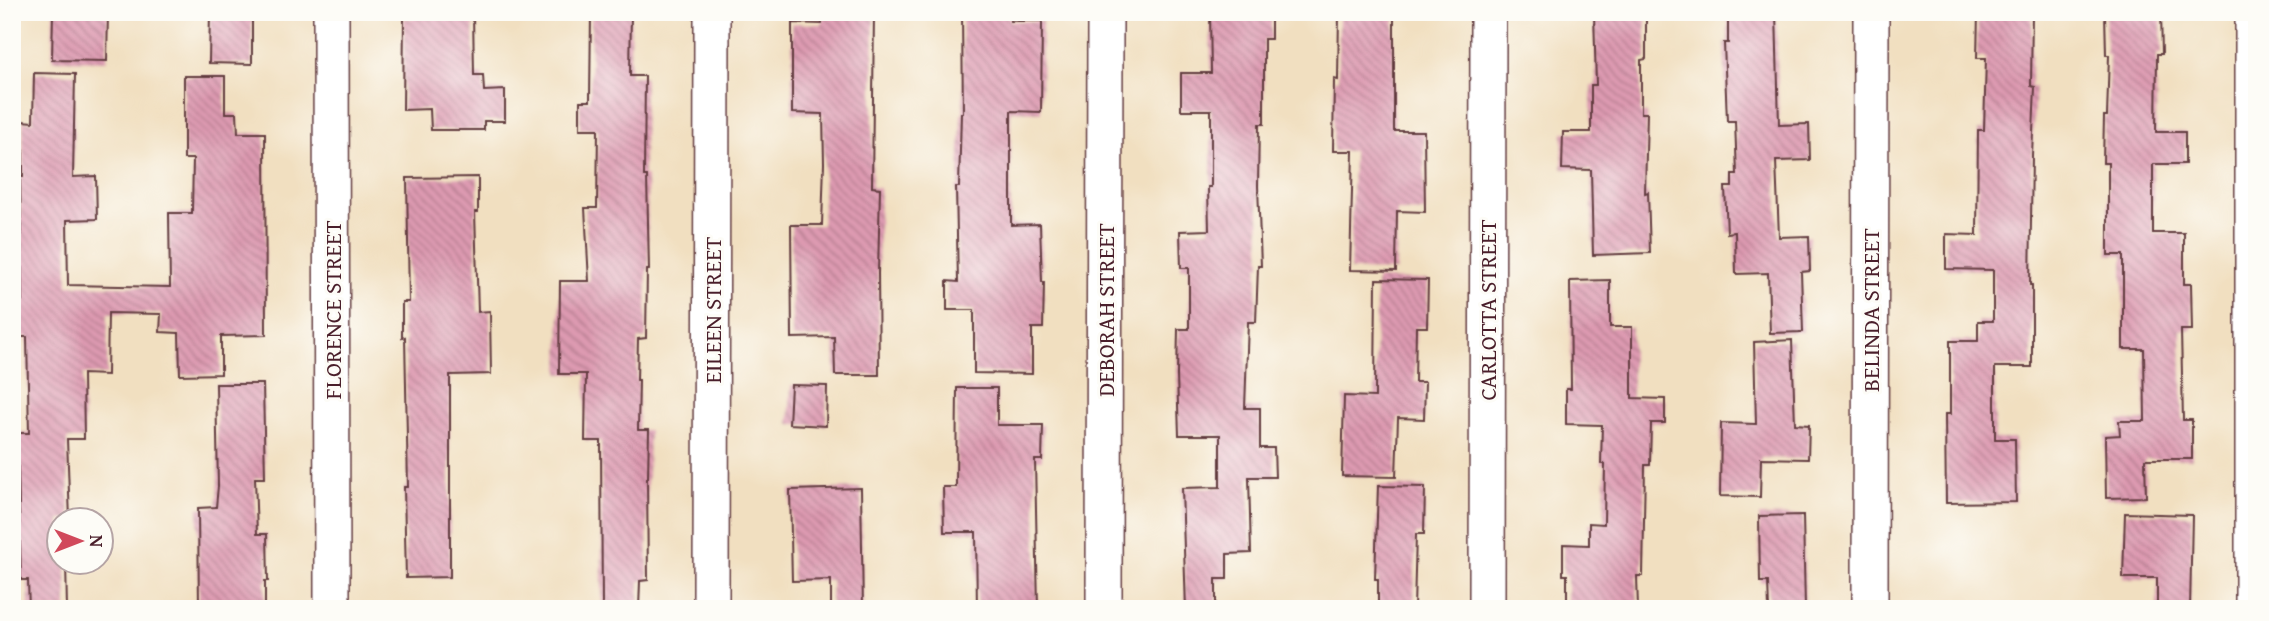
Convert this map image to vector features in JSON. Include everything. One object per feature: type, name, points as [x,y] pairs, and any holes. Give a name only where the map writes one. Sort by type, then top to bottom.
[{"type":"street","name":"FLORENCE STREET","points":[[331,12],[332,609]]},
{"type":"street","name":"EILEEN STREET","points":[[711,609],[712,12]]},
{"type":"street","name":"DEBORAH STREET","points":[[1104,609],[1105,12]]},
{"type":"street","name":"CARLOTTA STREET","points":[[1487,609],[1488,12]]},
{"type":"street","name":"BELINDA STREET","points":[[1870,609],[1871,12]]},
{"type":"street","points":[[2253,12],[2253,609]]},
{"type":"building","points":[[53,12],[108,12],[107,61],[52,60]]},
{"type":"building","points":[[210,12],[252,12],[252,64],[209,63]]},
{"type":"building","points":[[416,12],[473,12],[474,75],[483,75],[484,91],[505,90],[505,121],[484,121],[484,130],[431,130],[430,109],[403,110],[404,18],[416,18]]},
{"type":"building","points":[[591,12],[631,12],[630,76],[645,76],[644,176],[647,176],[649,270],[646,338],[638,339],[637,380],[638,430],[649,430],[648,580],[640,581],[639,609],[602,609],[601,441],[585,441],[586,374],[559,374],[560,281],[589,281],[585,208],[597,208],[598,129],[580,129],[580,101],[590,101]]},
{"type":"building","points":[[823,12],[874,12],[872,187],[880,188],[879,375],[835,375],[834,337],[792,338],[791,225],[822,225],[824,163],[823,114],[792,113],[792,23],[822,24]]},
{"type":"building","points":[[962,12],[1010,12],[1010,21],[1042,21],[1041,112],[1011,111],[1011,225],[1040,224],[1044,282],[1043,328],[1032,328],[1032,374],[974,373],[974,310],[947,310],[947,281],[958,282],[956,187],[959,187],[963,113]]},
{"type":"building","points":[[1210,12],[1271,12],[1271,39],[1264,39],[1264,124],[1259,124],[1261,266],[1258,266],[1256,322],[1248,322],[1245,408],[1260,408],[1260,448],[1274,448],[1275,477],[1249,477],[1251,553],[1227,554],[1227,579],[1216,579],[1216,609],[1186,609],[1182,488],[1220,487],[1220,435],[1179,435],[1177,375],[1178,329],[1189,329],[1189,268],[1181,268],[1180,231],[1209,230],[1208,187],[1211,187],[1211,110],[1181,110],[1181,73],[1211,73]]},
{"type":"building","points":[[1339,12],[1394,12],[1394,131],[1424,131],[1425,212],[1397,211],[1396,271],[1350,270],[1353,151],[1333,151],[1334,79],[1338,80]]},
{"type":"building","points":[[1594,12],[1646,12],[1646,59],[1641,60],[1641,113],[1647,113],[1645,193],[1648,192],[1650,253],[1593,255],[1591,170],[1562,169],[1563,132],[1591,132],[1591,85],[1596,85]]},
{"type":"building","points":[[1728,12],[1776,12],[1779,125],[1809,124],[1810,160],[1776,161],[1779,237],[1809,236],[1810,271],[1801,272],[1803,332],[1770,333],[1768,273],[1736,274],[1735,232],[1727,233],[1725,187],[1732,187],[1732,174],[1737,174],[1735,121],[1727,121],[1724,43],[1728,43]]},
{"type":"building","points":[[1978,12],[2032,12],[2031,86],[2035,87],[2030,285],[2032,367],[1995,367],[1995,439],[2015,439],[2016,502],[1946,503],[1945,414],[1950,414],[1950,341],[1978,341],[1978,321],[1993,321],[1993,270],[1946,269],[1946,234],[1977,235],[1978,130],[1984,130],[1986,58],[1977,58]]},
{"type":"building","points":[[2105,12],[2161,12],[2162,54],[2157,54],[2156,132],[2185,132],[2185,164],[2153,164],[2153,233],[2184,233],[2184,284],[2191,284],[2192,330],[2181,330],[2183,420],[2192,420],[2192,459],[2145,459],[2146,497],[2106,498],[2105,436],[2120,435],[2119,421],[2145,421],[2144,349],[2123,349],[2123,255],[2108,255],[2108,163],[2103,163],[2109,55],[2106,55]]},
{"type":"building","points":[[34,73],[75,74],[73,177],[96,176],[97,219],[67,220],[68,285],[170,287],[169,213],[192,213],[193,159],[184,159],[184,76],[225,76],[225,113],[237,113],[238,133],[265,133],[266,335],[221,336],[221,374],[180,375],[179,333],[160,332],[161,314],[108,313],[107,375],[83,374],[84,439],[67,439],[69,505],[46,505],[46,576],[66,576],[67,609],[29,609],[28,580],[21,580],[17,433],[29,433],[27,337],[19,337],[22,300],[20,177],[23,177],[23,121],[33,122]]},
{"type":"building","points":[[478,177],[478,212],[475,212],[478,312],[490,311],[491,374],[450,375],[450,577],[406,578],[404,487],[408,487],[402,302],[409,302],[407,178]]},
{"type":"building","points":[[1376,279],[1428,280],[1427,327],[1416,327],[1415,382],[1425,382],[1424,419],[1398,418],[1396,477],[1342,476],[1344,396],[1375,397]]},
{"type":"building","points":[[1610,280],[1610,327],[1632,327],[1632,398],[1665,399],[1665,423],[1651,423],[1650,465],[1645,465],[1643,576],[1637,576],[1638,609],[1567,609],[1563,544],[1589,545],[1589,523],[1604,524],[1605,464],[1601,464],[1602,425],[1566,424],[1566,389],[1571,389],[1570,281]]},
{"type":"building","points":[[1792,340],[1795,424],[1809,425],[1808,459],[1761,458],[1760,497],[1720,496],[1721,423],[1756,424],[1754,342]]},
{"type":"building","points":[[216,384],[263,384],[265,478],[255,478],[257,534],[267,534],[268,581],[265,581],[265,609],[199,609],[198,508],[216,507],[218,486]]},
{"type":"building","points":[[791,385],[827,386],[826,426],[789,424]]},
{"type":"building","points":[[957,388],[997,388],[997,425],[1043,425],[1042,460],[1035,460],[1038,609],[977,609],[976,532],[944,532],[943,487],[956,487]]},
{"type":"building","points":[[1378,486],[1425,487],[1424,534],[1416,534],[1414,609],[1378,609],[1378,579],[1375,579]]},
{"type":"building","points":[[861,488],[863,609],[831,609],[831,580],[792,581],[790,490]]},
{"type":"building","points":[[2125,513],[2192,515],[2190,609],[2157,608],[2157,578],[2123,578]]},
{"type":"building","points":[[1803,515],[1805,608],[1769,609],[1768,582],[1760,582],[1759,516]]}]
